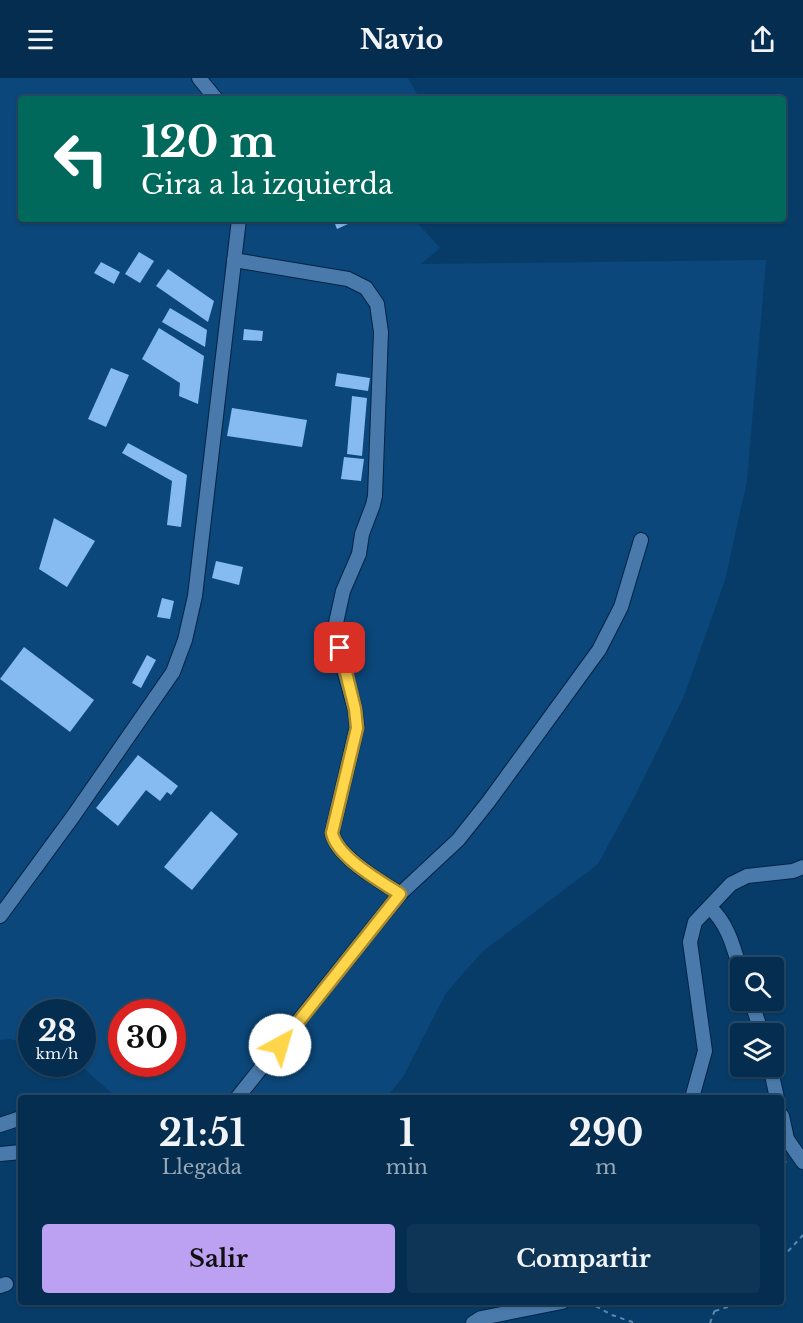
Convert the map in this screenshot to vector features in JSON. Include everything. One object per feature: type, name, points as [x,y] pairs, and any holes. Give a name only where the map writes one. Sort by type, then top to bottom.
[{"type":"street","points":[[199,78],[214,96]]},
{"type":"street","points":[[0,916],[162,689],[173,672],[185,640],[196,585],[239,222]]},
{"type":"street","points":[[234,260],[348,279],[366,288],[377,304],[381,332],[374,505],[362,534],[359,554],[343,591],[336,623],[357,728],[332,833],[333,840],[345,855],[400,894]]},
{"type":"street","points":[[239,1095],[400,894],[458,840],[599,650],[621,607],[641,540]]},
{"type":"street","points":[[693,1095],[705,1051],[690,942],[695,922],[731,884],[747,876],[793,871],[803,867]]},
{"type":"street","points":[[710,908],[718,915],[728,933],[736,957]]},
{"type":"street","points":[[772,1077],[776,1095]]},
{"type":"street","points":[[0,1125],[18,1119]]},
{"type":"street","points":[[784,1125],[787,1139],[803,1162]]},
{"type":"street","points":[[0,1154],[18,1152]]},
{"type":"street","points":[[473,1323],[481,1318],[547,1305]]},
{"type":"path","points":[[784,1256],[803,1235]]},
{"type":"path","points":[[594,1305],[612,1315],[635,1323]]},
{"type":"path","points":[[710,1323],[717,1305]]},
{"type":"path","points":[[714,1311],[732,1305]]},
{"type":"shaded area","points":[[0,78],[408,78],[418,96],[18,96],[18,222],[417,222],[440,248],[421,264],[766,260],[747,481],[725,580],[684,696],[635,796],[598,864],[482,952],[446,993],[403,1077],[388,1095],[114,1095],[94,1077],[96,1077],[96,999],[18,999],[18,1041],[0,1040]]},
{"type":"building","points":[[334,222],[352,222],[337,229]]},
{"type":"building","points":[[139,252],[154,261],[140,283],[125,274]]},
{"type":"building","points":[[101,262],[120,272],[114,284],[94,273]]},
{"type":"building","points":[[168,269],[214,301],[208,322],[156,286]]},
{"type":"building","points":[[170,308],[207,330],[205,347],[162,322]]},
{"type":"building","points":[[159,328],[204,356],[198,404],[179,396],[180,383],[142,359]]},
{"type":"building","points":[[244,329],[263,331],[262,341],[243,340]]},
{"type":"building","points":[[111,368],[129,375],[106,427],[88,419]]},
{"type":"building","points":[[337,373],[370,378],[368,391],[335,386]]},
{"type":"building","points":[[352,396],[367,398],[362,456],[347,454]]},
{"type":"building","points":[[232,408],[307,420],[302,447],[227,436]]},
{"type":"building","points":[[128,443],[187,475],[181,527],[167,525],[172,481],[122,453]]},
{"type":"building","points":[[344,457],[364,459],[361,481],[341,479]]},
{"type":"building","points":[[54,518],[95,541],[67,587],[39,569]]},
{"type":"building","points":[[216,561],[243,567],[239,585],[212,578]]},
{"type":"building","points":[[162,598],[174,601],[170,619],[157,617]]},
{"type":"building","points":[[24,647],[94,700],[70,732],[0,679]]},
{"type":"building","points":[[147,655],[156,660],[141,688],[132,683]]},
{"type":"building","points":[[138,755],[178,786],[171,795],[167,792],[160,801],[146,790],[118,826],[96,808]]},
{"type":"building","points":[[211,811],[238,834],[192,890],[164,867]]},
{"type":"route","points":[[280,1045],[400,894],[345,855],[333,840],[332,833],[357,728],[355,709],[340,648]]}]
